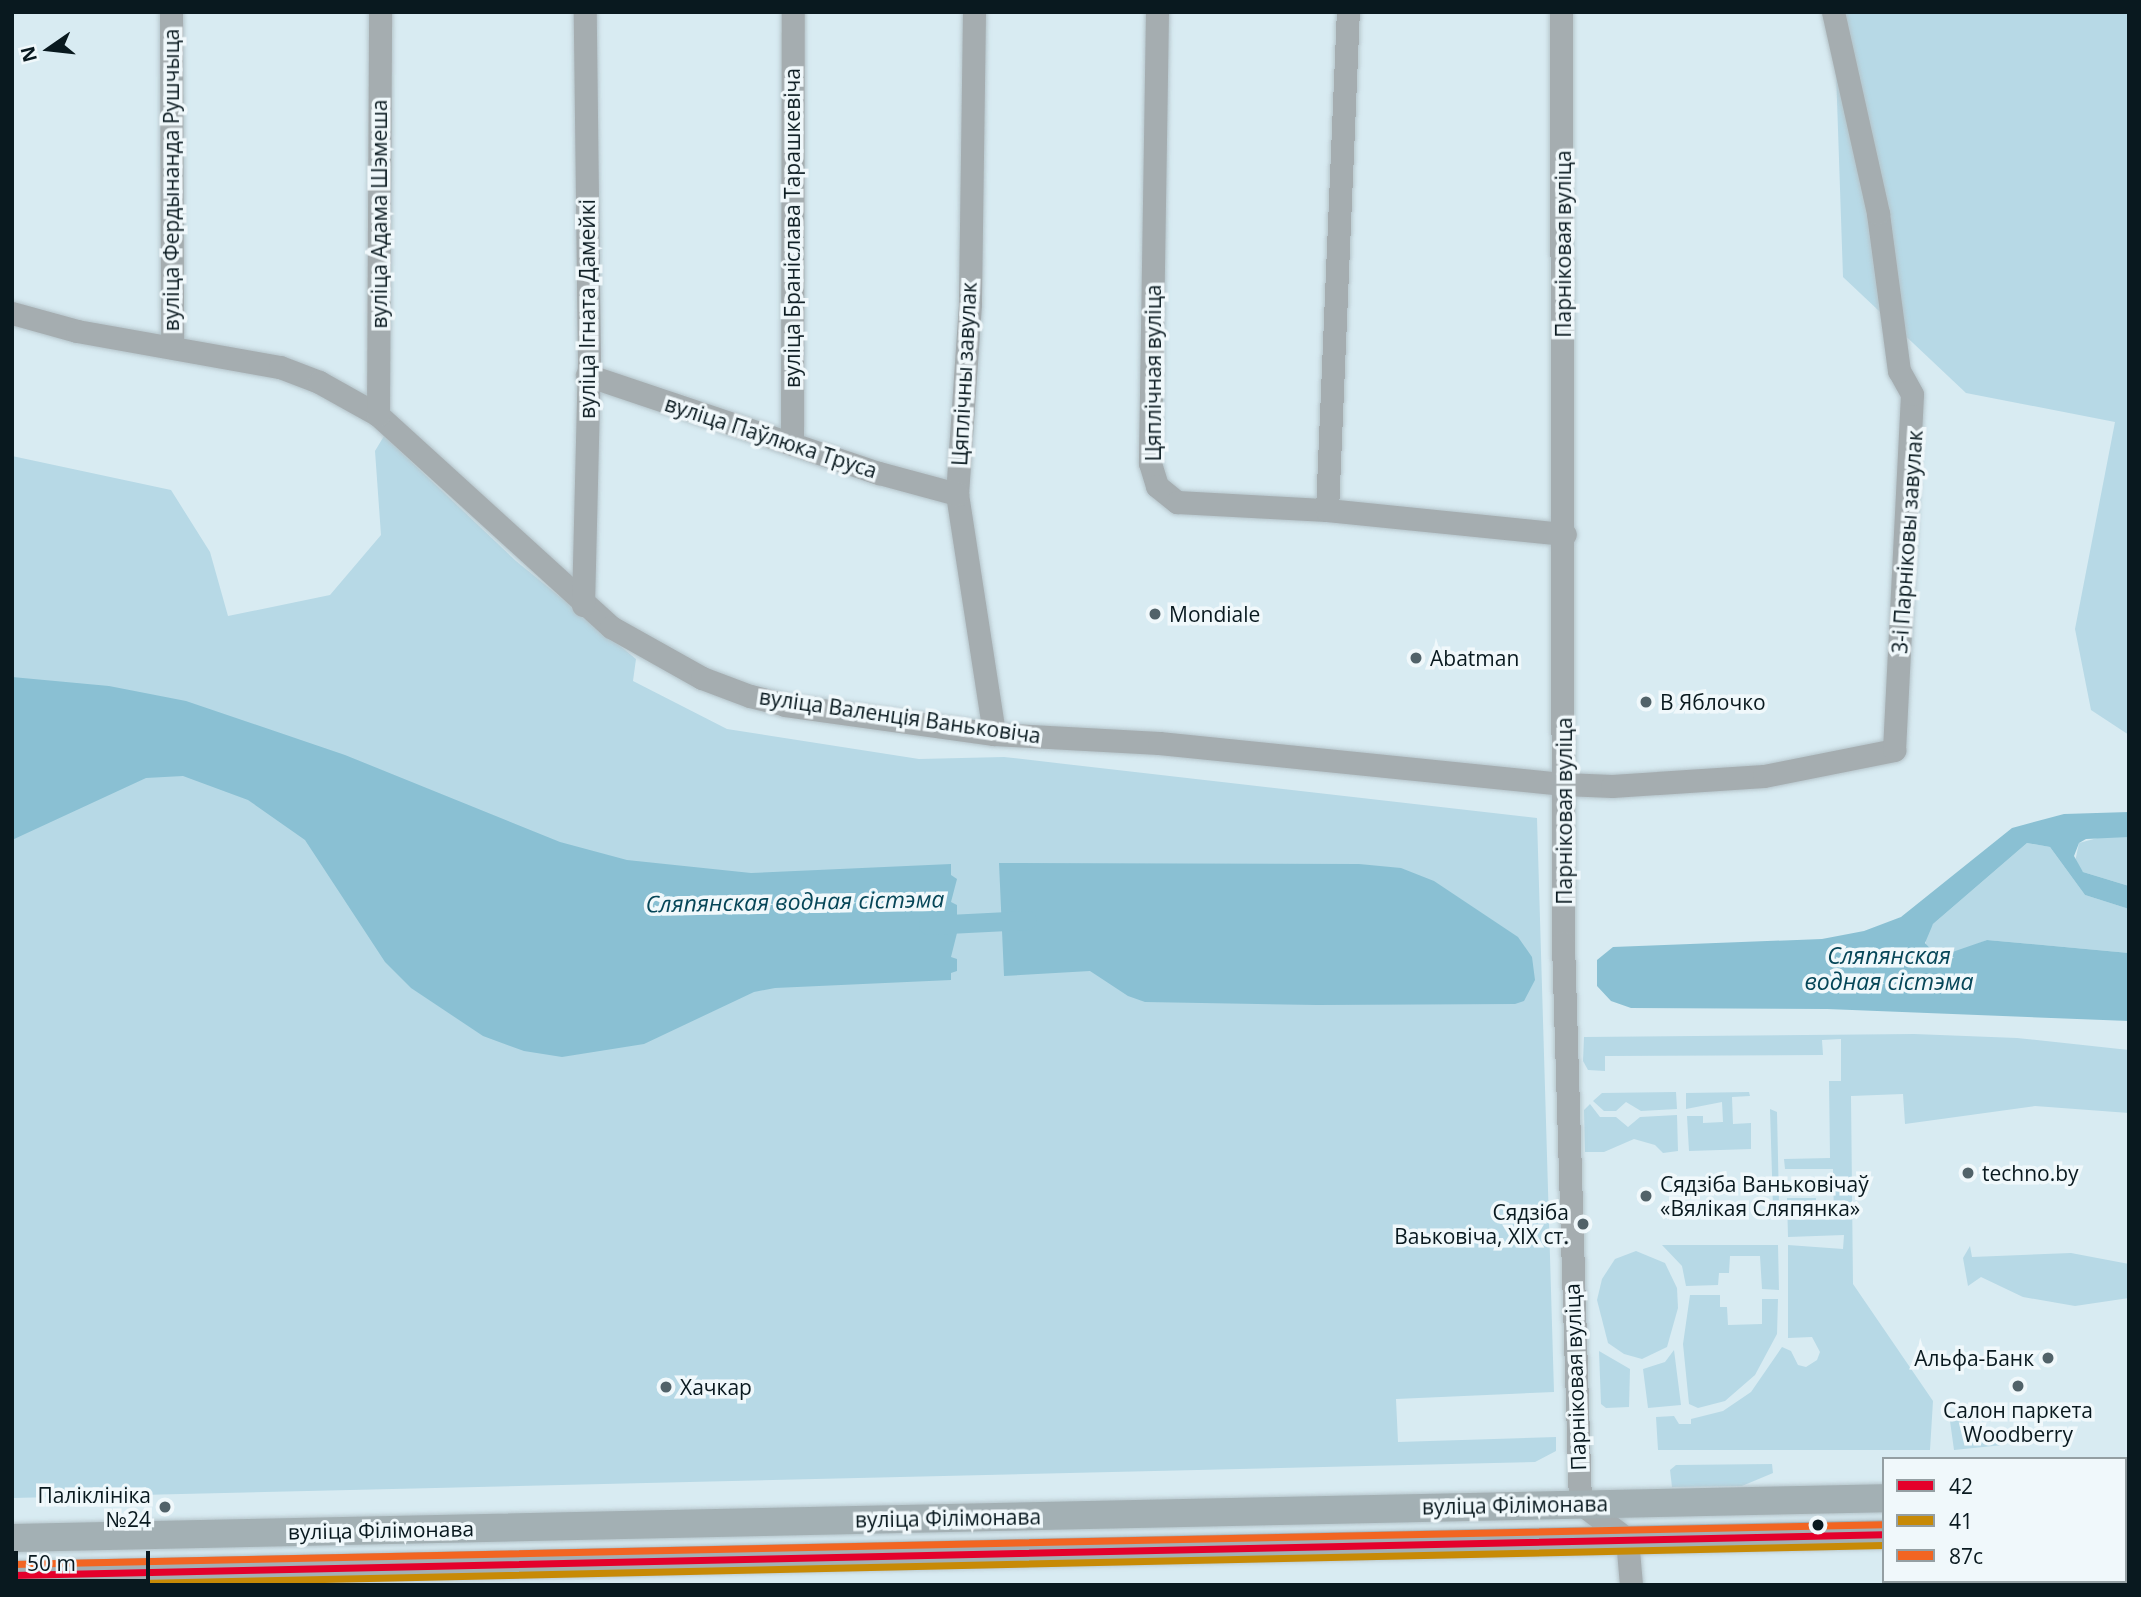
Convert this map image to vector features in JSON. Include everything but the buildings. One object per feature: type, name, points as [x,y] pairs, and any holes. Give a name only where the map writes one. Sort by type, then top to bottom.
[{"type":"main road","name":"вуліца Філімонава","points":[[12,1538],[1882,1498]]},
{"type":"main road","points":[[1149,1514],[1150,1550]]},
{"type":"main road","points":[[724,1522],[725,1558]]},
{"type":"main road","points":[[494,1528],[495,1564]]},
{"type":"main road","name":"вуліца Філімонава","points":[[12,1574],[1882,1534]]},
{"type":"street","name":"вуліца Фердынанда Рушчыца","points":[[171,12],[172,347]]},
{"type":"street","name":"вуліца Адама Шэмеша","points":[[378,415],[380,12]]},
{"type":"street","name":"вуліца Ігната Дамейкі","points":[[583,605],[587,375],[585,12]]},
{"type":"street","name":"вуліца Браніслава Тарашкевіча","points":[[792,444],[793,12]]},
{"type":"street","name":"Цяплічны завулак","points":[[974,12],[970,304],[957,494],[994,734]]},
{"type":"street","name":"Цяплічная вуліца","points":[[1157,12],[1153,477],[1165,495],[1177,502],[1327,510],[1565,534]]},
{"type":"street","points":[[1327,510],[1348,12]]},
{"type":"street","name":"Парніковая вуліца","points":[[1561,12],[1565,534],[1563,943],[1580,1503]]},
{"type":"street","name":"3-і Парніковы завулак","points":[[1564,784],[1612,786],[1763,776],[1894,750],[1914,422],[1912,394],[1899,371],[1878,213],[1833,12]]},
{"type":"street","name":"вуліца Валенція Ваньковіча","points":[[12,313],[77,331],[280,368],[319,383],[378,415],[583,605],[641,647],[702,678],[750,696],[785,705],[994,734],[1159,743],[1564,784]]},
{"type":"street","name":"вуліца Паўлюка Труса","points":[[587,375],[792,444],[957,494]]},
{"type":"street","points":[[1580,1503],[1627,1539],[1630,1585]]},
{"type":"shaded area","points":[[1834,12],[2129,12],[2129,735],[2091,710],[2075,629],[2115,422],[1966,393],[1843,277]]},
{"type":"shaded area","points":[[384,436],[516,561],[636,659],[633,681],[727,729],[919,759],[1004,757],[1537,818],[1554,1392],[1396,1399],[1398,1442],[1556,1437],[1556,1451],[1535,1462],[12,1498],[12,456],[171,490],[210,552],[228,616],[330,595],[381,535],[375,451]]},
{"type":"shaded area","points":[[2105,836],[2129,837],[2129,886],[2083,872],[2075,862],[2079,843]]},
{"type":"shaded area","points":[[2027,843],[2050,847],[2085,895],[2129,909],[2129,953],[1987,940],[1945,957],[1927,950],[1925,937],[1933,924]]},
{"type":"shaded area","points":[[1914,1034],[2017,1038],[2129,1050],[2129,1113],[2035,1106],[1905,1124],[1903,1094],[1851,1096],[1853,1284],[1933,1401],[1930,1450],[1658,1450],[1656,1417],[1674,1416],[1679,1424],[1691,1424],[1691,1419],[1723,1411],[1751,1392],[1782,1347],[1791,1351],[1798,1365],[1806,1367],[1817,1360],[1820,1352],[1812,1337],[1788,1338],[1788,1245],[1843,1249],[1844,1235],[1788,1237],[1787,1198],[1816,1198],[1816,1219],[1834,1219],[1833,1169],[1785,1169],[1784,1159],[1830,1158],[1829,1081],[1841,1081],[1841,1039],[1822,1040],[1823,1055],[1605,1056],[1605,1071],[1588,1070],[1583,1061],[1584,1037]]},
{"type":"shaded area","points":[[1676,1092],[1677,1109],[1641,1111],[1626,1102],[1616,1111],[1604,1111],[1593,1101],[1602,1093]]},
{"type":"shaded area","points":[[1749,1092],[1750,1096],[1732,1097],[1733,1124],[1751,1123],[1751,1149],[1689,1151],[1687,1116],[1703,1116],[1703,1123],[1723,1122],[1722,1102],[1686,1109],[1686,1093]]},
{"type":"shaded area","points":[[1590,1104],[1600,1117],[1616,1117],[1628,1127],[1640,1117],[1677,1115],[1678,1151],[1663,1153],[1655,1145],[1634,1139],[1604,1152],[1585,1152],[1584,1110]]},
{"type":"shaded area","points":[[1770,1109],[1777,1112],[1779,1204],[1773,1208]]},
{"type":"shaded area","points":[[1662,1245],[1778,1245],[1779,1290],[1762,1289],[1760,1256],[1730,1256],[1729,1273],[1719,1273],[1718,1285],[1686,1286],[1682,1266]]},
{"type":"shaded area","points":[[1970,1246],[1972,1257],[2071,1253],[2129,1264],[2129,1298],[2075,1306],[2023,1297],[1981,1277],[1968,1286],[1963,1258]]},
{"type":"shaded area","points":[[1636,1251],[1665,1263],[1677,1288],[1678,1308],[1667,1347],[1642,1359],[1624,1354],[1608,1343],[1597,1300],[1602,1279],[1615,1259]]},
{"type":"shaded area","points":[[1690,1295],[1720,1295],[1720,1307],[1727,1307],[1728,1325],[1762,1324],[1762,1299],[1778,1299],[1777,1334],[1755,1375],[1725,1401],[1698,1408],[1689,1404],[1683,1344]]},
{"type":"shaded area","points":[[1674,1350],[1681,1405],[1648,1408],[1643,1369],[1665,1362]]},
{"type":"shaded area","points":[[1599,1351],[1630,1369],[1629,1407],[1606,1408],[1601,1404]]},
{"type":"shaded area","points":[[1955,1414],[1969,1428],[2003,1445],[1954,1450],[1950,1421]]},
{"type":"shaded area","points":[[1772,1464],[1773,1473],[1742,1486],[1672,1487],[1670,1470],[1676,1465]]},
{"type":"water","points":[[12,677],[109,686],[186,701],[345,755],[560,842],[627,860],[751,873],[951,864],[951,875],[957,879],[951,902],[957,905],[957,917],[951,920],[951,930],[957,933],[951,957],[957,959],[957,971],[951,973],[951,980],[775,988],[754,992],[644,1044],[562,1057],[524,1051],[483,1036],[411,988],[385,962],[305,840],[248,800],[183,776],[146,778],[12,840]]},
{"type":"water","name":"Сляпянская водная сістэма","points":[[2129,812],[2129,837],[2086,839],[2079,843],[2074,856],[2083,872],[2129,886],[2129,909],[2085,895],[2050,847],[2027,843],[1933,924],[1925,943],[1938,957],[1987,940],[2129,953],[2129,1021],[1827,1009],[1631,1008],[1611,1001],[1597,986],[1597,960],[1613,947],[1822,939],[1864,931],[1901,917],[2012,828],[2064,814]]},
{"type":"water","points":[[999,863],[1359,864],[1401,868],[1434,881],[1518,937],[1532,957],[1535,980],[1524,1001],[1515,1004],[1317,1005],[1145,1002],[1128,996],[1090,971],[1004,976]]},
{"type":"waterway","name":"Сляпянская водная сістэма","points":[[928,925],[1027,920]]},
{"type":"transit line","name":"87с","points":[[12,1564],[1882,1524]]},
{"type":"transit line","name":"42","points":[[12,1575],[1882,1534]]},
{"type":"transit line","name":"41","points":[[46,1585],[1882,1545]]},
{"type":"place","name":"Mondiale","points":[[1155,614]]},
{"type":"place","name":"Abatman","points":[[1416,658]]},
{"type":"place","name":"В Яблочко","points":[[1646,702]]},
{"type":"place","name":"techno.by","points":[[1968,1173]]},
{"type":"place","name":"Сядзіба Ваньковічаў «Вялікая Сляпянка»","points":[[1646,1196]]},
{"type":"place","name":"Сядзіба Ваьковіча, XIX ст.","points":[[1583,1224]]},
{"type":"place","name":"Альфа-Банк","points":[[2048,1358]]},
{"type":"place","name":"Салон паркета Woodberry","points":[[2018,1386]]},
{"type":"place","name":"Хачкар","points":[[666,1387]]},
{"type":"place","name":"Паліклініка №24","points":[[165,1507]]}]
